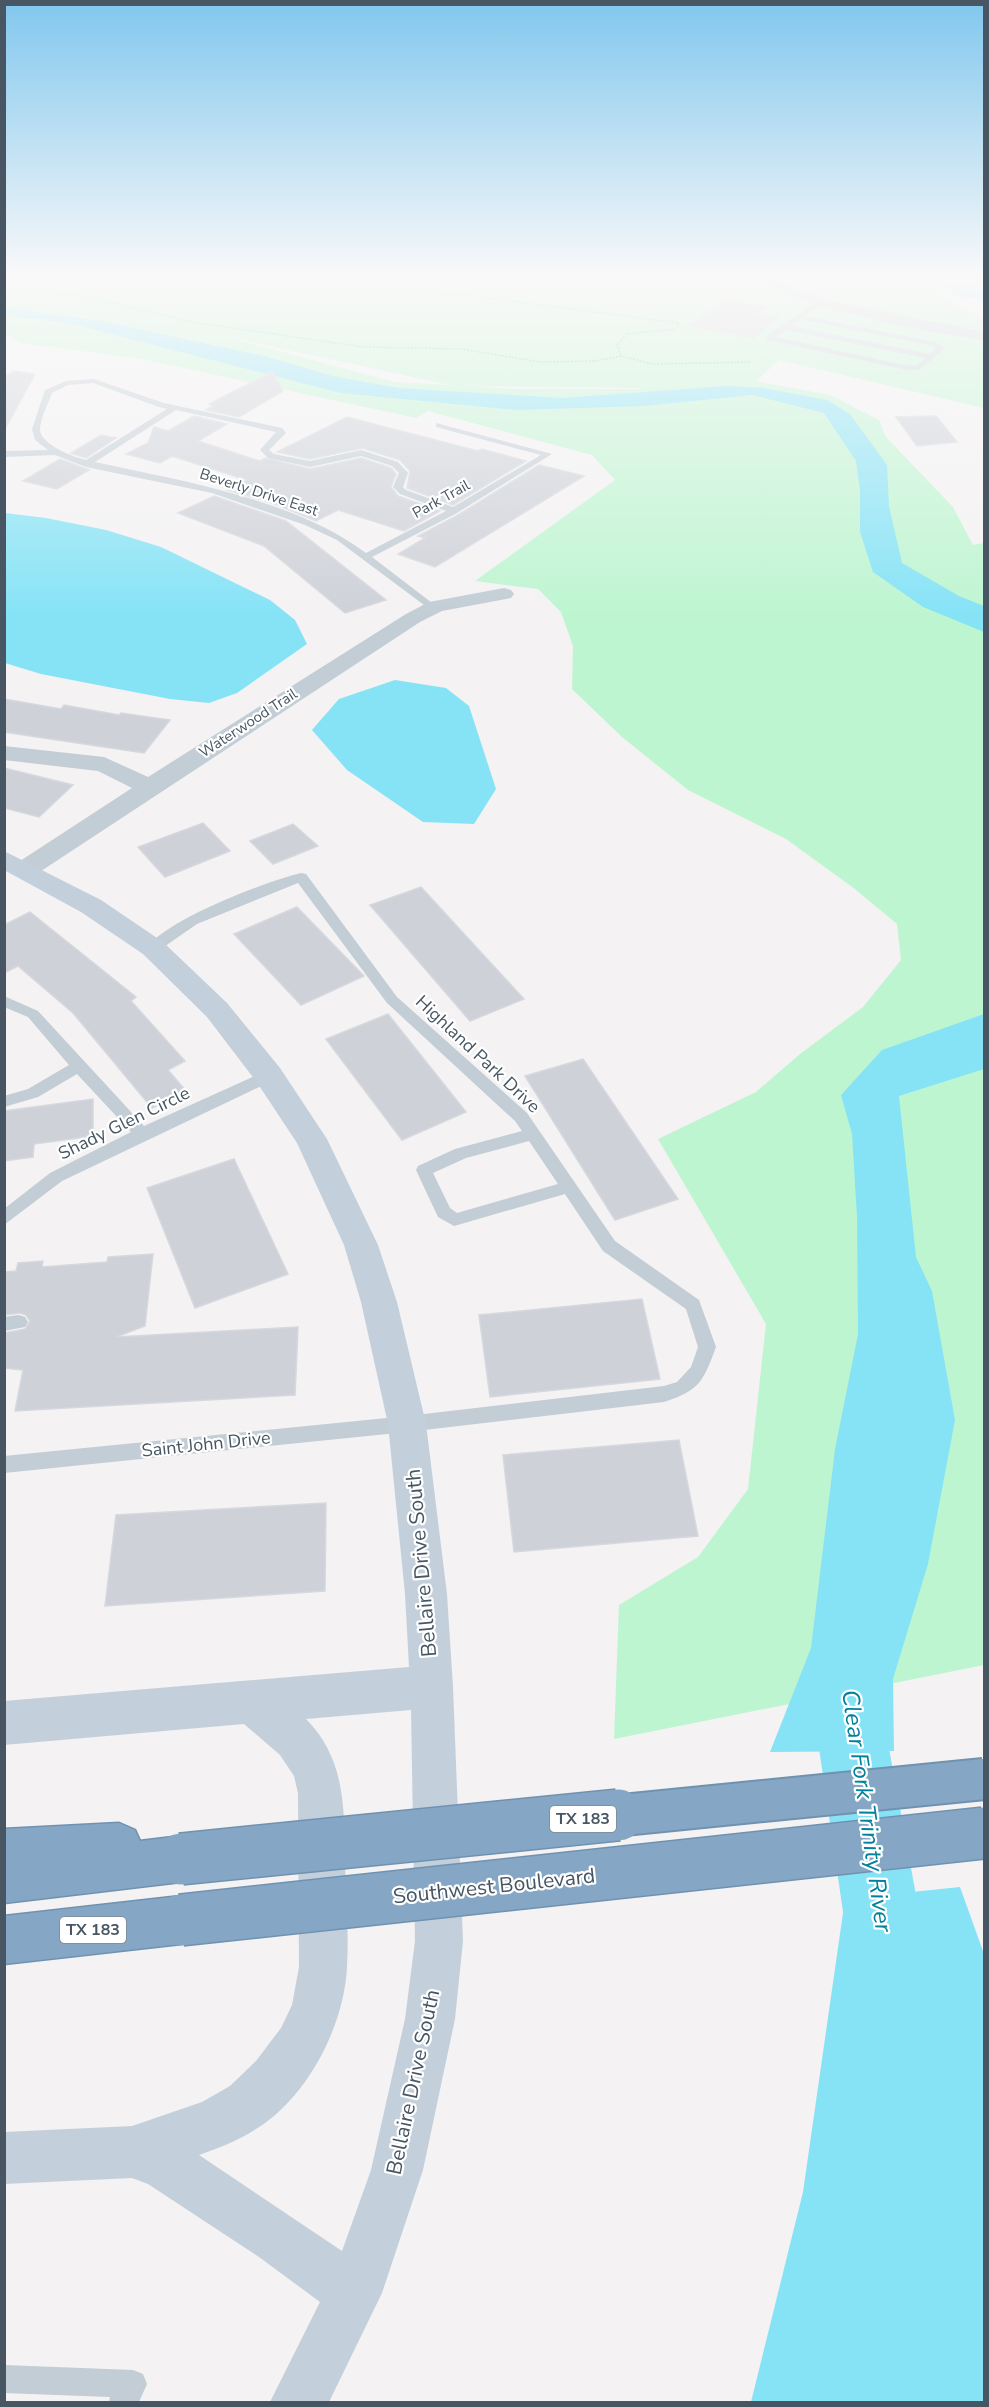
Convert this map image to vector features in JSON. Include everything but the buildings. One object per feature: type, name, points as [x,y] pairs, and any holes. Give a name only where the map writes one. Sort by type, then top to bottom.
[{"type":"highway","name":"TX 183","points":[[4,1880],[173,1860],[984,1779]]},
{"type":"highway","name":"Southwest Boulevard","points":[[4,1940],[984,1833]]},
{"type":"highway","points":[[4,1852],[121,1846],[173,1860]]},
{"type":"street","name":"Waterwood Trail","points":[[12,870],[149,787],[359,651],[432,608],[457,600],[504,594]]},
{"type":"street","points":[[4,753],[104,764],[149,787]]},
{"type":"street","name":"Bellaire Drive South","points":[[12,870],[91,906],[153,948],[217,1010],[269,1076],[311,1139],[361,1245],[379,1302],[407,1424],[426,1594],[432,1687],[438,1941],[430,2019],[397,2170],[354,2293],[299,2403]]},
{"type":"street","points":[[4,1724],[432,1687]]},
{"type":"street","points":[[132,2152],[215,2124],[248,2104],[274,2079],[298,2046],[316,2008],[323,1967],[321,1793],[314,1767],[301,1743],[281,1724],[249,1702]]},
{"type":"street","points":[[4,2158],[87,2151],[132,2152],[162,2163],[185,2175],[279,2238],[354,2293]]},
{"type":"lane","name":"Beverly Drive East","points":[[50,391],[36,429],[38,438],[56,452],[86,464],[214,491],[308,523],[340,538],[432,608]]},
{"type":"lane","name":"Beverly Drive East","points":[[125,391],[174,408]]},
{"type":"lane","points":[[86,464],[174,408],[279,430],[282,433],[280,437],[264,450],[271,456],[310,464],[361,453],[395,464],[404,473],[398,487],[403,492],[454,511]]},
{"type":"lane","name":"Park Trail","points":[[365,557],[454,511],[548,454],[440,425]]},
{"type":"lane","name":"Beverly Drive East","points":[[4,454],[56,452]]},
{"type":"lane","name":"Highland Park Drive","points":[[153,948],[192,921],[301,877],[392,1000],[521,1117],[609,1246],[693,1305],[707,1347],[698,1371],[683,1388],[664,1394],[407,1424]]},
{"type":"lane","points":[[4,1001],[33,1014],[142,1134]]},
{"type":"lane","points":[[4,1102],[33,1093],[79,1066]]},
{"type":"lane","name":"Shady Glen Circle","points":[[4,1219],[56,1177],[142,1134],[269,1076]]},
{"type":"lane","points":[[532,1134],[461,1153],[424,1170],[444,1212],[454,1220],[569,1187]]},
{"type":"lane","name":"Saint John Drive","points":[[4,1465],[407,1424]]},
{"type":"lane","points":[[4,2379],[133,2384],[123,2403]]},
{"type":"green space","points":[[293,391],[811,391],[830,395],[879,420],[886,437],[953,507],[973,545],[984,543],[984,1665],[614,1739],[619,1605],[698,1557],[748,1489],[766,1324],[658,1139],[756,1092],[800,1054],[863,1007],[901,960],[897,924],[855,889],[786,839],[688,790],[622,737],[572,689],[573,646],[561,612],[538,589],[475,581],[615,480],[592,455],[428,411],[416,418]]},
{"type":"green space","points":[[913,391],[984,391],[984,408]]},
{"type":"water","points":[[334,391],[453,391],[563,398],[653,391],[781,391],[827,400],[850,414],[887,465],[889,506],[902,563],[959,596],[984,606],[984,632],[923,607],[873,572],[860,532],[860,490],[856,461],[824,413],[752,395],[645,406],[516,410]]},
{"type":"water","points":[[5,513],[46,518],[106,530],[161,547],[270,600],[295,620],[307,644],[237,693],[209,703],[170,699],[41,674],[5,663]]},
{"type":"water","points":[[395,680],[446,688],[469,706],[496,789],[474,824],[423,822],[347,770],[312,730],[339,699]]},
{"type":"water","points":[[984,1014],[984,1069],[899,1096],[916,1257],[932,1291],[955,1420],[928,1564],[893,1679],[894,1751],[770,1752],[811,1648],[835,1449],[858,1334],[857,1217],[852,1134],[841,1095],[882,1050]]},
{"type":"water","points":[[960,1887],[984,1954],[984,2402],[751,2402],[803,2192],[845,1899]]},
{"type":"waterway","name":"Clear Fork Trinity River","points":[[847,1681],[845,1694],[890,1966]]}]
